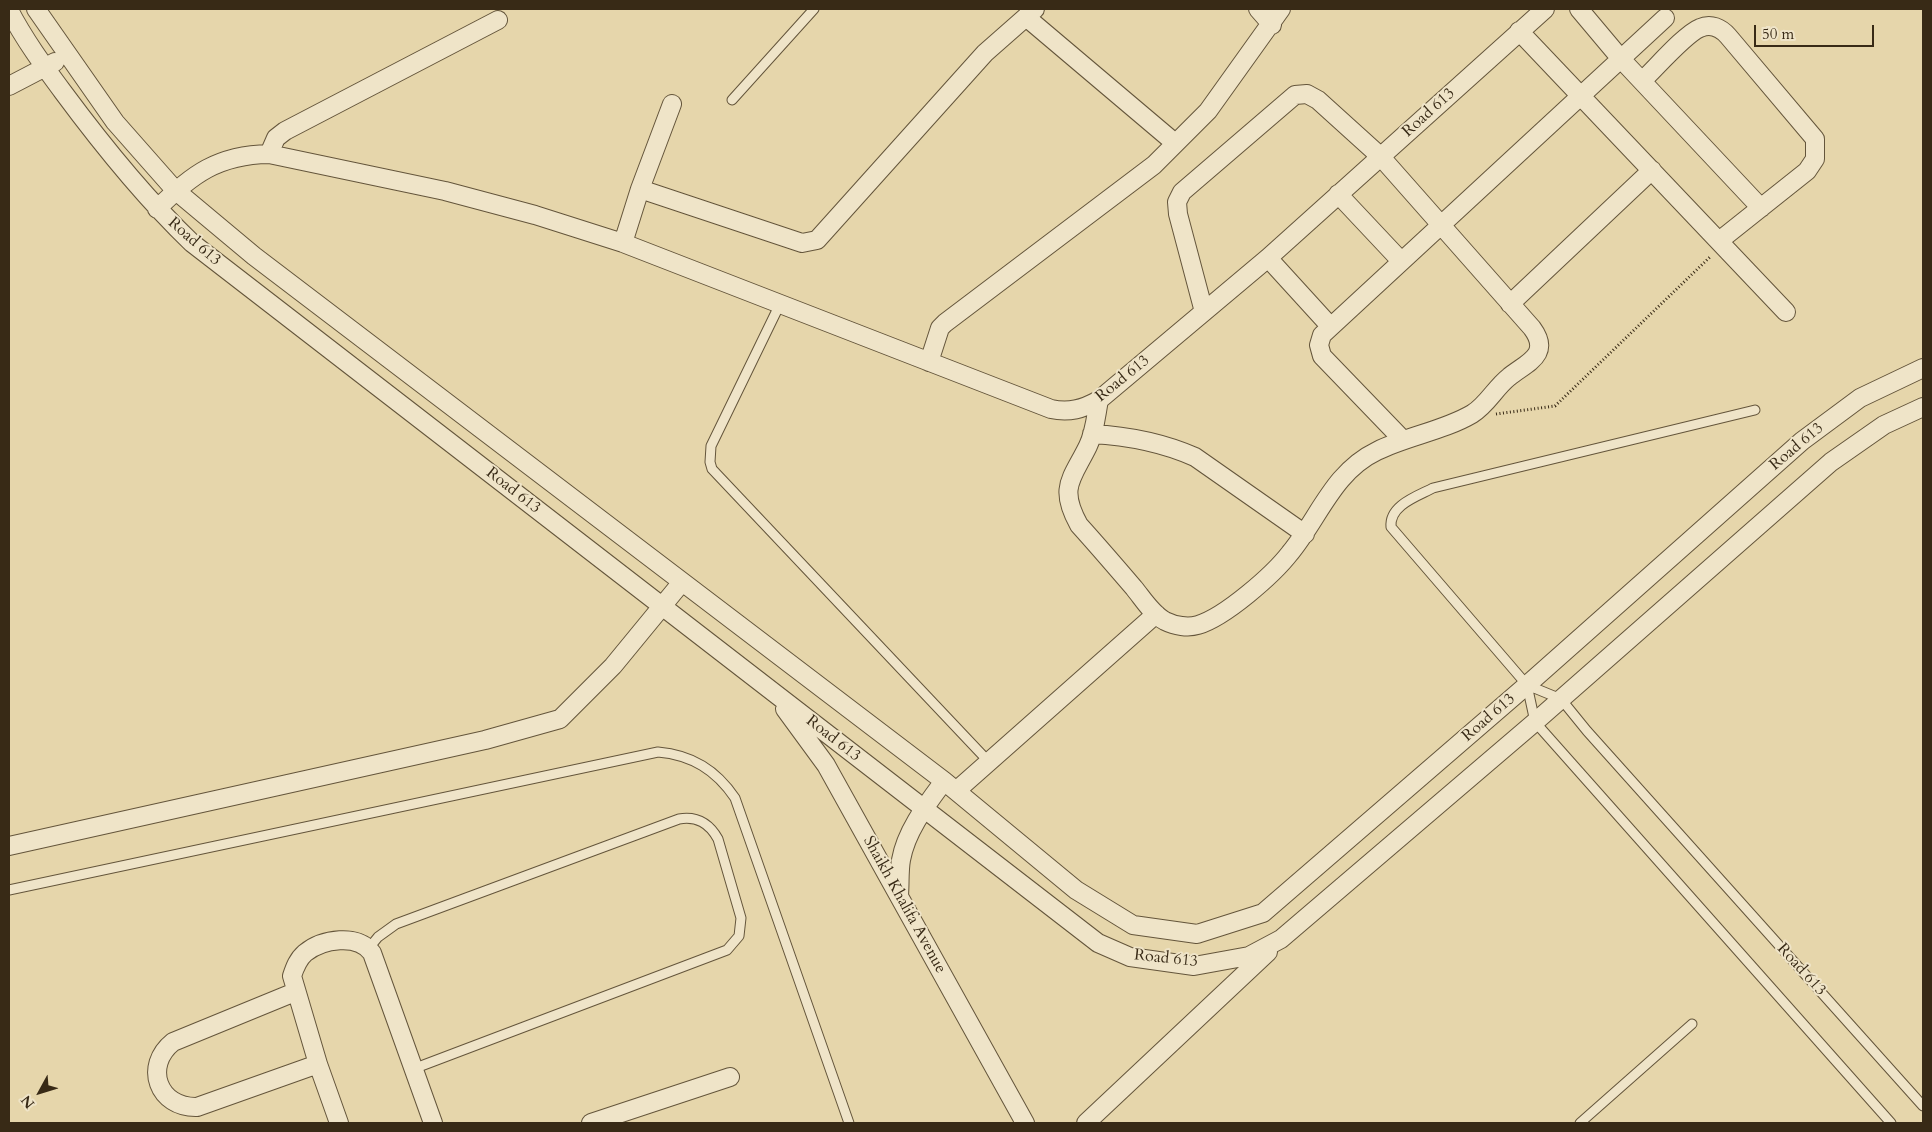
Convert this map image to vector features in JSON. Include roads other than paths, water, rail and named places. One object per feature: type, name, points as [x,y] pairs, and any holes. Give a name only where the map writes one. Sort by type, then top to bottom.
[{"type":"street","name":"Road 613","points":[[36,9],[115,122],[175,190],[262,262],[950,786],[1076,890],[1133,925],[1197,934],[1263,914],[1527,685],[1802,440],[1860,398],[1923,368]]},
{"type":"street","points":[[1258,9],[1272,25]]},
{"type":"street","points":[[929,362],[940,328],[945,323],[1154,165],[1208,111],[1272,25],[1281,9]]},
{"type":"street","name":"Road 613","points":[[157,208],[175,190],[198,172],[224,160],[246,155],[269,154],[445,191],[535,215],[623,243],[1051,410],[1079,410],[1099,400],[1268,258],[1545,9]]},
{"type":"street","points":[[1579,9],[1621,59],[1760,208]]},
{"type":"street","name":"Road 613","points":[[9,10],[23,37],[97,139],[157,208],[192,243],[1098,943],[1130,957],[1194,966],[1249,956],[1281,940],[1535,722],[1831,462],[1884,425],[1923,408]]},
{"type":"street","points":[[640,189],[802,243],[817,240],[985,53],[1031,13],[1175,144]]},
{"type":"street","points":[[1402,440],[1322,356],[1320,340],[1330,326],[1665,18]]},
{"type":"street","points":[[269,154],[276,138],[286,131],[498,20]]},
{"type":"street","points":[[1642,81],[1700,27],[1713,26],[1728,36],[1811,132],[1817,146],[1812,166],[1760,208],[1721,243]]},
{"type":"street","points":[[1519,31],[1786,312]]},
{"type":"street","points":[[9,86],[68,55]]},
{"type":"street","points":[[1099,400],[1092,434],[1071,476],[1069,488],[1073,514],[1079,525],[1156,614],[1176,625],[1187,626],[1208,621],[1262,582],[1305,534],[1328,493],[1346,472],[1371,454],[1402,440],[1462,419],[1480,407],[1503,381],[1528,365],[1537,355],[1538,341],[1536,334],[1442,224],[1381,156],[1318,100],[1307,94],[1296,95],[1182,192],[1177,202],[1178,214],[1204,312]]},
{"type":"street","points":[[623,243],[640,189],[672,104]]},
{"type":"street","points":[[1510,304],[1652,170]]},
{"type":"street","points":[[1338,194],[1402,261]]},
{"type":"street","points":[[1268,258],[1330,326]]},
{"type":"street","points":[[1092,434],[1136,438],[1176,449],[1195,457],[1305,534]]},
{"type":"street","points":[[9,846],[485,740],[560,719],[613,666],[682,582]]},
{"type":"street","points":[[899,895],[900,860],[924,809],[950,786],[989,762],[1156,614]]},
{"type":"street","name":"Shaikh Khalifa Avenue","points":[[773,692],[826,766],[1025,1123]]},
{"type":"street","points":[[339,1123],[318,1064],[295,992],[292,976],[295,967],[306,952],[348,939],[360,942],[368,948],[433,1123]]},
{"type":"street","points":[[1086,1123],[1281,940]]},
{"type":"street","points":[[295,992],[173,1042],[161,1054],[156,1071],[157,1080],[160,1088],[172,1101],[188,1108],[196,1108],[318,1064]]},
{"type":"street","points":[[592,1123],[626,1118],[730,1078]]},
{"type":"lane","points":[[732,100],[814,9]]},
{"type":"lane","points":[[780,304],[711,446],[710,462],[712,469],[989,762]]},
{"type":"lane","points":[[1527,685],[1393,530],[1390,521],[1394,514],[1406,502],[1433,488],[1755,410]]},
{"type":"lane","name":"Road 613","points":[[1527,685],[1561,699],[1587,731],[1923,1106]]},
{"type":"lane","name":"Road 613","points":[[1527,685],[1535,722],[1891,1123]]},
{"type":"lane","points":[[9,890],[658,752],[684,756],[697,761],[718,777],[735,798],[849,1123]]},
{"type":"lane","points":[[368,948],[378,936],[396,924],[679,819],[686,818],[701,821],[714,831],[718,839],[741,918],[739,936],[727,950],[413,1068]]},
{"type":"lane","points":[[1580,1123],[1692,1024]]}]
